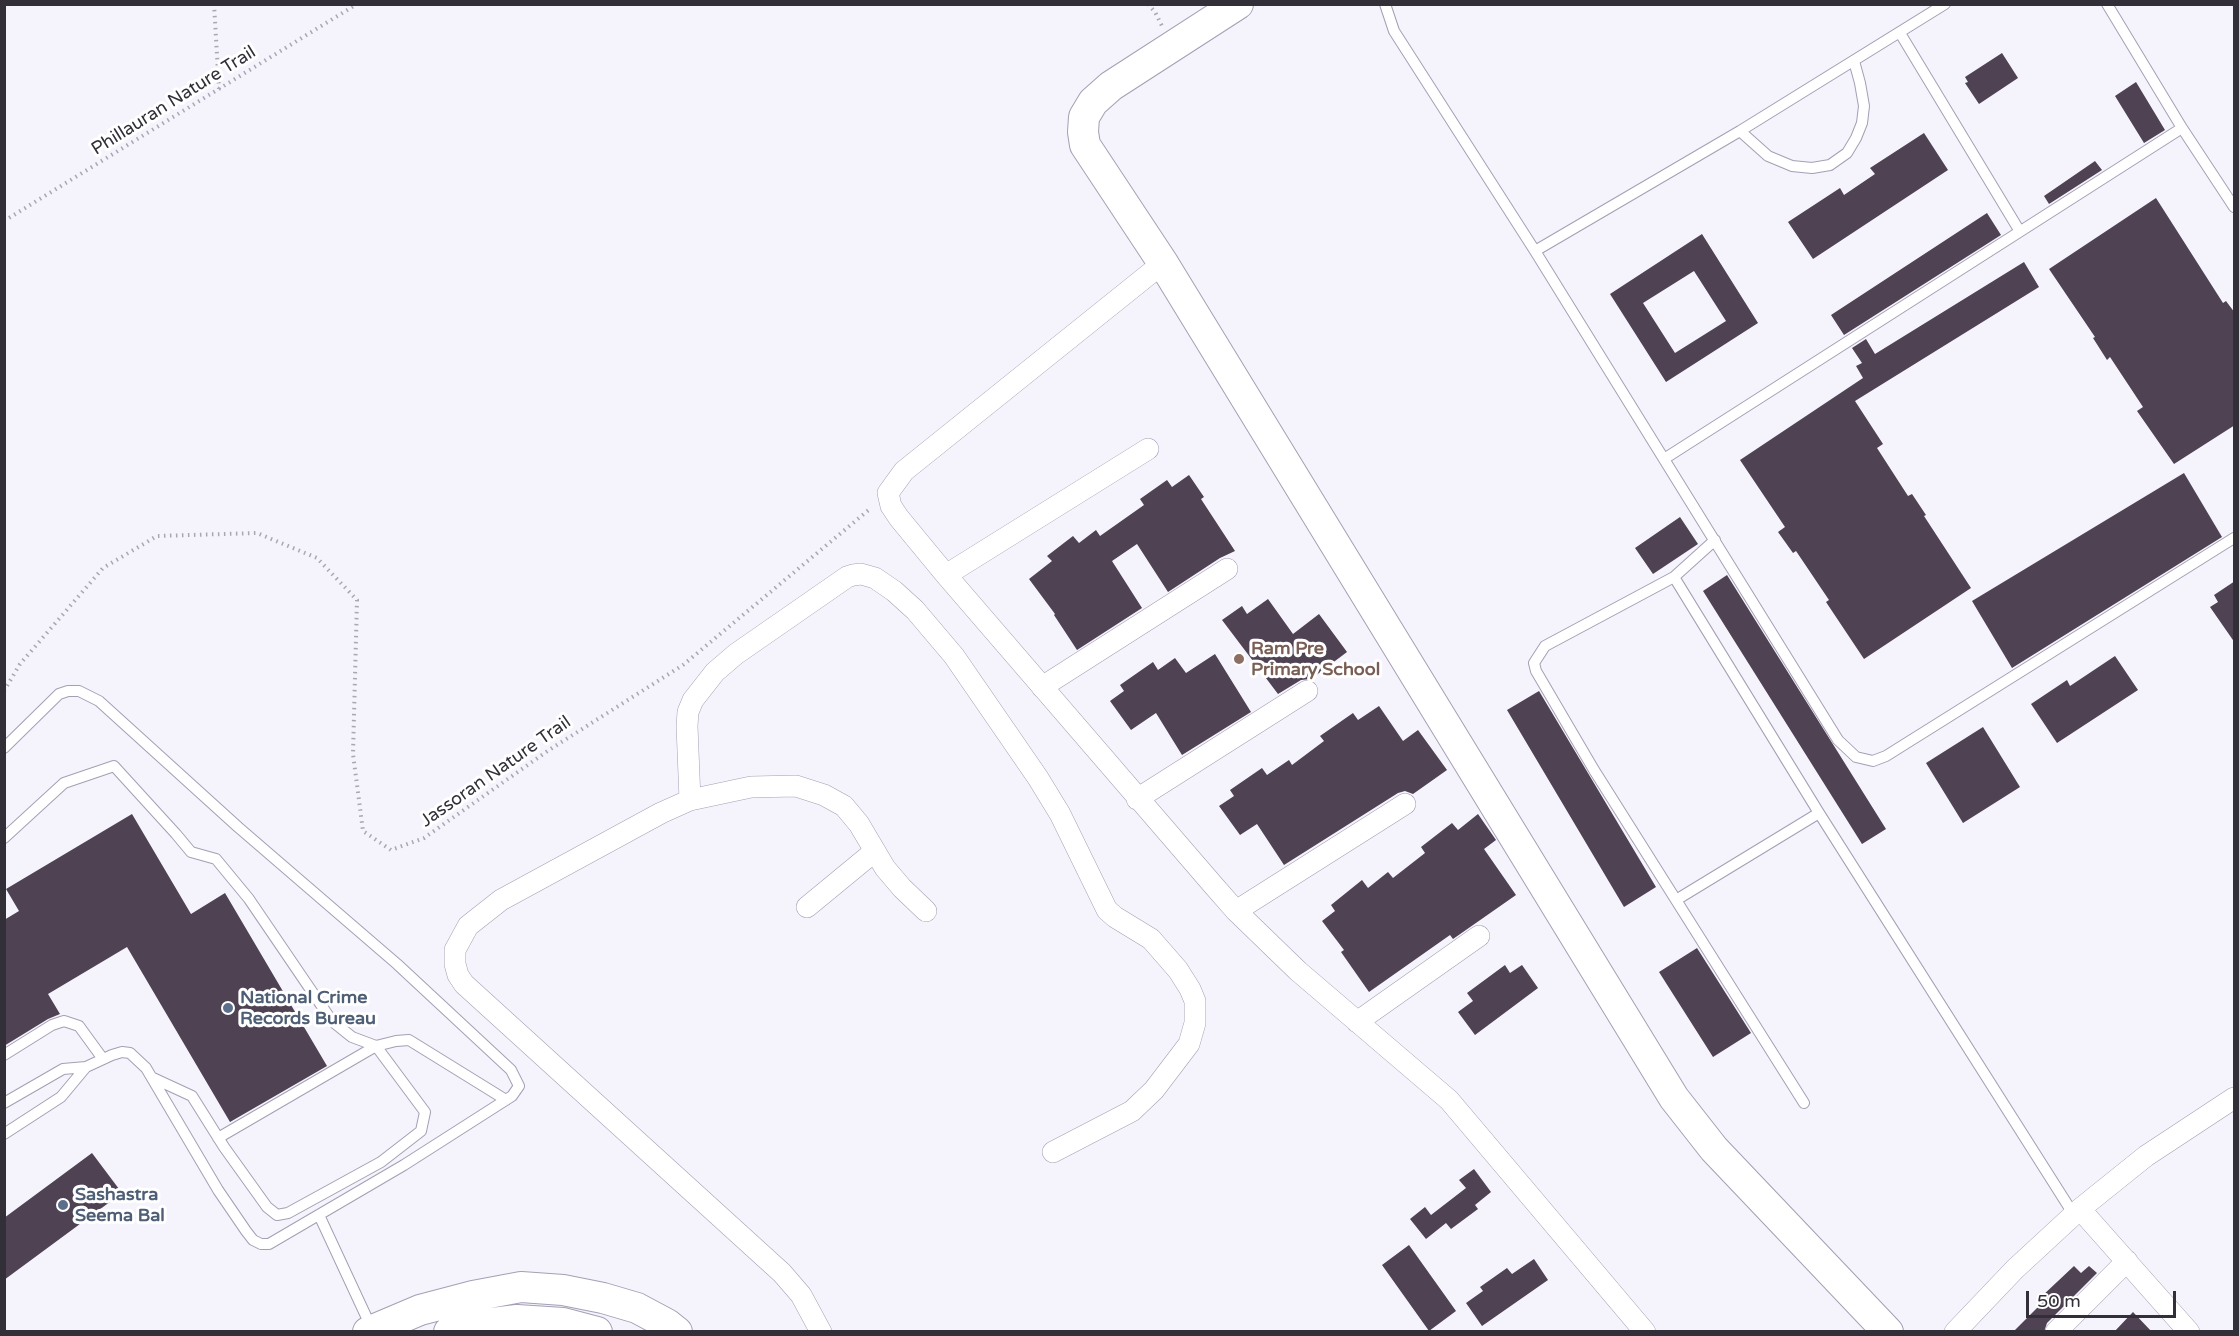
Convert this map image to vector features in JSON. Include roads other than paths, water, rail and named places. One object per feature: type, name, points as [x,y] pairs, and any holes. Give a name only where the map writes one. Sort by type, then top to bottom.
[{"type":"street","points":[[1238,4],[1111,86],[1093,102],[1084,117],[1084,145],[1163,262],[1674,1098],[1714,1149],[1888,1332]]},
{"type":"street","points":[[1163,262],[904,471],[888,493],[891,506],[946,575],[1236,911],[1298,970],[1403,1059],[1466,1117],[1645,1332]]},
{"type":"street","points":[[946,575],[1148,449]]},
{"type":"street","points":[[1042,687],[1227,569]]},
{"type":"street","points":[[690,800],[688,712],[702,686],[736,654],[853,575],[861,574],[875,578],[915,610],[954,656],[1038,778],[1060,814],[1107,909],[1115,917],[1151,939],[1178,970],[1195,1001],[1195,1023],[1189,1044],[1154,1090],[1132,1111],[1053,1152]]},
{"type":"street","points":[[1137,799],[1307,692]]},
{"type":"street","points":[[821,1332],[801,1294],[782,1273],[465,984],[458,975],[455,950],[468,926],[492,906],[661,813],[690,800],[752,787],[796,786],[811,790],[844,806],[859,824],[885,868],[902,888],[927,911]]},
{"type":"street","points":[[1236,911],[1405,804]]},
{"type":"street","points":[[807,907],[875,851]]},
{"type":"street","points":[[1357,1022],[1479,936]]},
{"type":"street","points":[[1956,1332],[2015,1269],[2077,1212],[2146,1156],[2235,1098]]},
{"type":"street","points":[[2077,1212],[2127,1261],[2189,1332]]},
{"type":"street","points":[[2056,1332],[2127,1261]]},
{"type":"street","points":[[370,1330],[420,1310],[473,1296],[521,1287],[563,1290],[603,1298],[637,1308],[667,1323],[677,1332]]},
{"type":"street","points":[[449,1332],[468,1326],[517,1320],[563,1323],[597,1332]]},
{"type":"lane","points":[[1385,4],[1394,31],[1535,251],[1838,740],[1856,757],[1873,761],[1886,756],[2235,538]]},
{"type":"lane","points":[[1535,251],[1740,131],[1945,4]]},
{"type":"lane","points":[[2107,4],[2182,128],[2235,207]]},
{"type":"lane","points":[[1900,33],[2019,230]]},
{"type":"lane","points":[[1740,131],[1768,156],[1792,166],[1812,168],[1830,165],[1847,153],[1862,123],[1864,106],[1854,61]]},
{"type":"lane","points":[[1664,459],[2019,230],[2182,128]]},
{"type":"lane","points":[[1714,540],[1674,577],[1545,646],[1534,663],[1536,671],[1594,770],[1804,1103]]},
{"type":"lane","points":[[1674,577],[1819,813],[2077,1212]]},
{"type":"lane","points":[[4,748],[59,694],[79,691],[99,701],[238,827],[397,964],[511,1070],[519,1086],[517,1091],[506,1100],[404,1166],[268,1244],[261,1244],[253,1240],[218,1190],[153,1078],[138,1058],[130,1053],[122,1052],[86,1067],[63,1069],[4,1103]]},
{"type":"lane","points":[[4,838],[64,783],[114,766],[191,852],[216,859],[249,899],[332,1021],[352,1037],[376,1046],[425,1112],[421,1131],[381,1162],[288,1212],[277,1215],[267,1207],[218,1138],[192,1096],[153,1078]]},
{"type":"lane","points":[[1676,900],[1819,813]]},
{"type":"lane","points":[[4,1055],[52,1025],[64,1021],[79,1026],[103,1059]]},
{"type":"lane","points":[[218,1138],[376,1046],[409,1040],[506,1100]]},
{"type":"lane","points":[[4,1134],[61,1096],[86,1067]]},
{"type":"lane","points":[[319,1215],[370,1330]]},
{"type":"place","name":"Ram Pre Primary School","points":[[1239,659]]},
{"type":"place","name":"National Crime Records Bureau","points":[[228,1008]]},
{"type":"place","name":"Sashastra Seema Bal","points":[[63,1205]]}]
